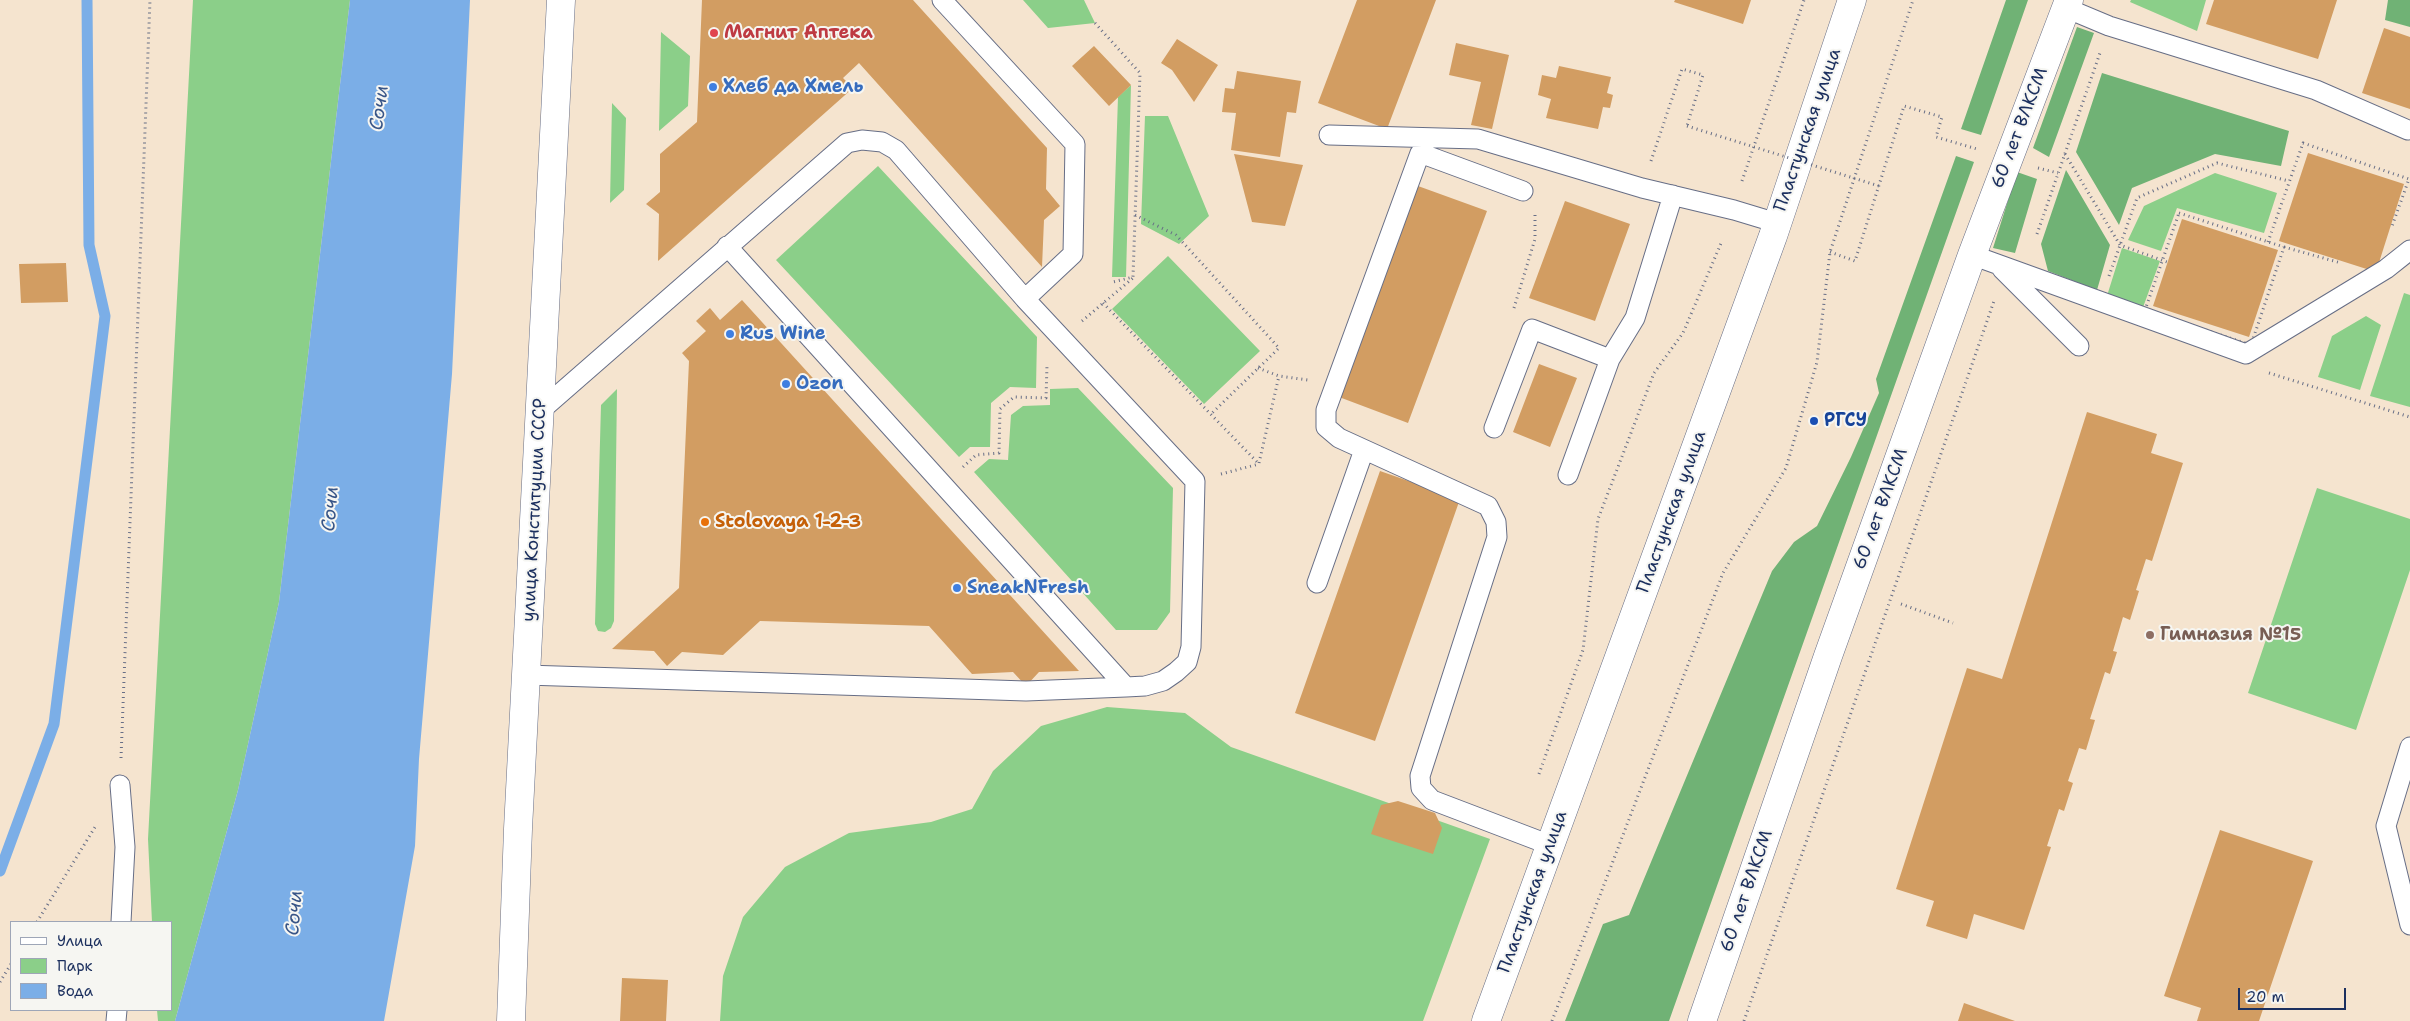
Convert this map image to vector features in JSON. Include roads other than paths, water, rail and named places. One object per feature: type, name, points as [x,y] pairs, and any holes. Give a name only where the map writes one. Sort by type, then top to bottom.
[{"type":"street","name":"улица Конституции СССР","points":[[511,1021],[526,675],[561,0]]},
{"type":"street","name":"Пластунская улица","points":[[1486,1021],[1777,223],[1852,0]]},
{"type":"street","name":"60 лет ВЛКСМ","points":[[1702,1021],[1828,656],[1972,255],[2068,4]]},
{"type":"lane","points":[[942,0],[1075,144],[1073,254],[1025,299]]},
{"type":"lane","points":[[2068,4],[2110,26],[2316,90],[2408,130]]},
{"type":"lane","points":[[1329,135],[1478,139],[1642,188],[1734,210],[1777,223]]},
{"type":"lane","points":[[526,675],[1026,692],[1145,686],[1163,681],[1176,672],[1187,662],[1191,647],[1195,481],[1025,299],[896,150],[882,142],[862,140],[847,142],[540,411]]},
{"type":"lane","points":[[1523,191],[1420,153],[1326,410],[1326,426],[1339,438],[1488,506],[1496,522],[1497,537],[1420,776],[1421,788],[1432,800],[1550,845]]},
{"type":"lane","points":[[1568,475],[1610,359],[1635,318],[1673,195]]},
{"type":"lane","points":[[727,246],[1126,687]]},
{"type":"lane","points":[[1972,255],[2246,354],[2386,269],[2410,250]]},
{"type":"lane","points":[[1998,265],[2079,346]]},
{"type":"lane","points":[[1494,428],[1532,329],[1610,359]]},
{"type":"lane","points":[[1317,583],[1364,450]]},
{"type":"lane","points":[[2410,747],[2386,826],[2410,925]]},
{"type":"lane","points":[[120,785],[125,846],[121,921]]},
{"type":"water","name":"Сочи","points":[[350,0],[470,0],[452,374],[419,759],[415,846],[384,1021],[175,1021],[238,790],[279,602]]},
{"type":"waterway","points":[[0,871],[54,724],[105,316],[89,245],[87,0]]},
{"type":"place","name":"Магнит Аптека","points":[[714,33]]},
{"type":"place","name":"Хлеб да Хмель","points":[[713,87]]},
{"type":"place","name":"Rus Wine","points":[[730,334]]},
{"type":"place","name":"Ozon","points":[[786,384]]},
{"type":"place","name":"РГСУ","points":[[1814,421]]},
{"type":"place","name":"Stolovaya 1-2-3","points":[[705,522]]},
{"type":"place","name":"SneakNFresh","points":[[957,588]]},
{"type":"place","name":"Гимназия №15","points":[[2150,635]]}]
